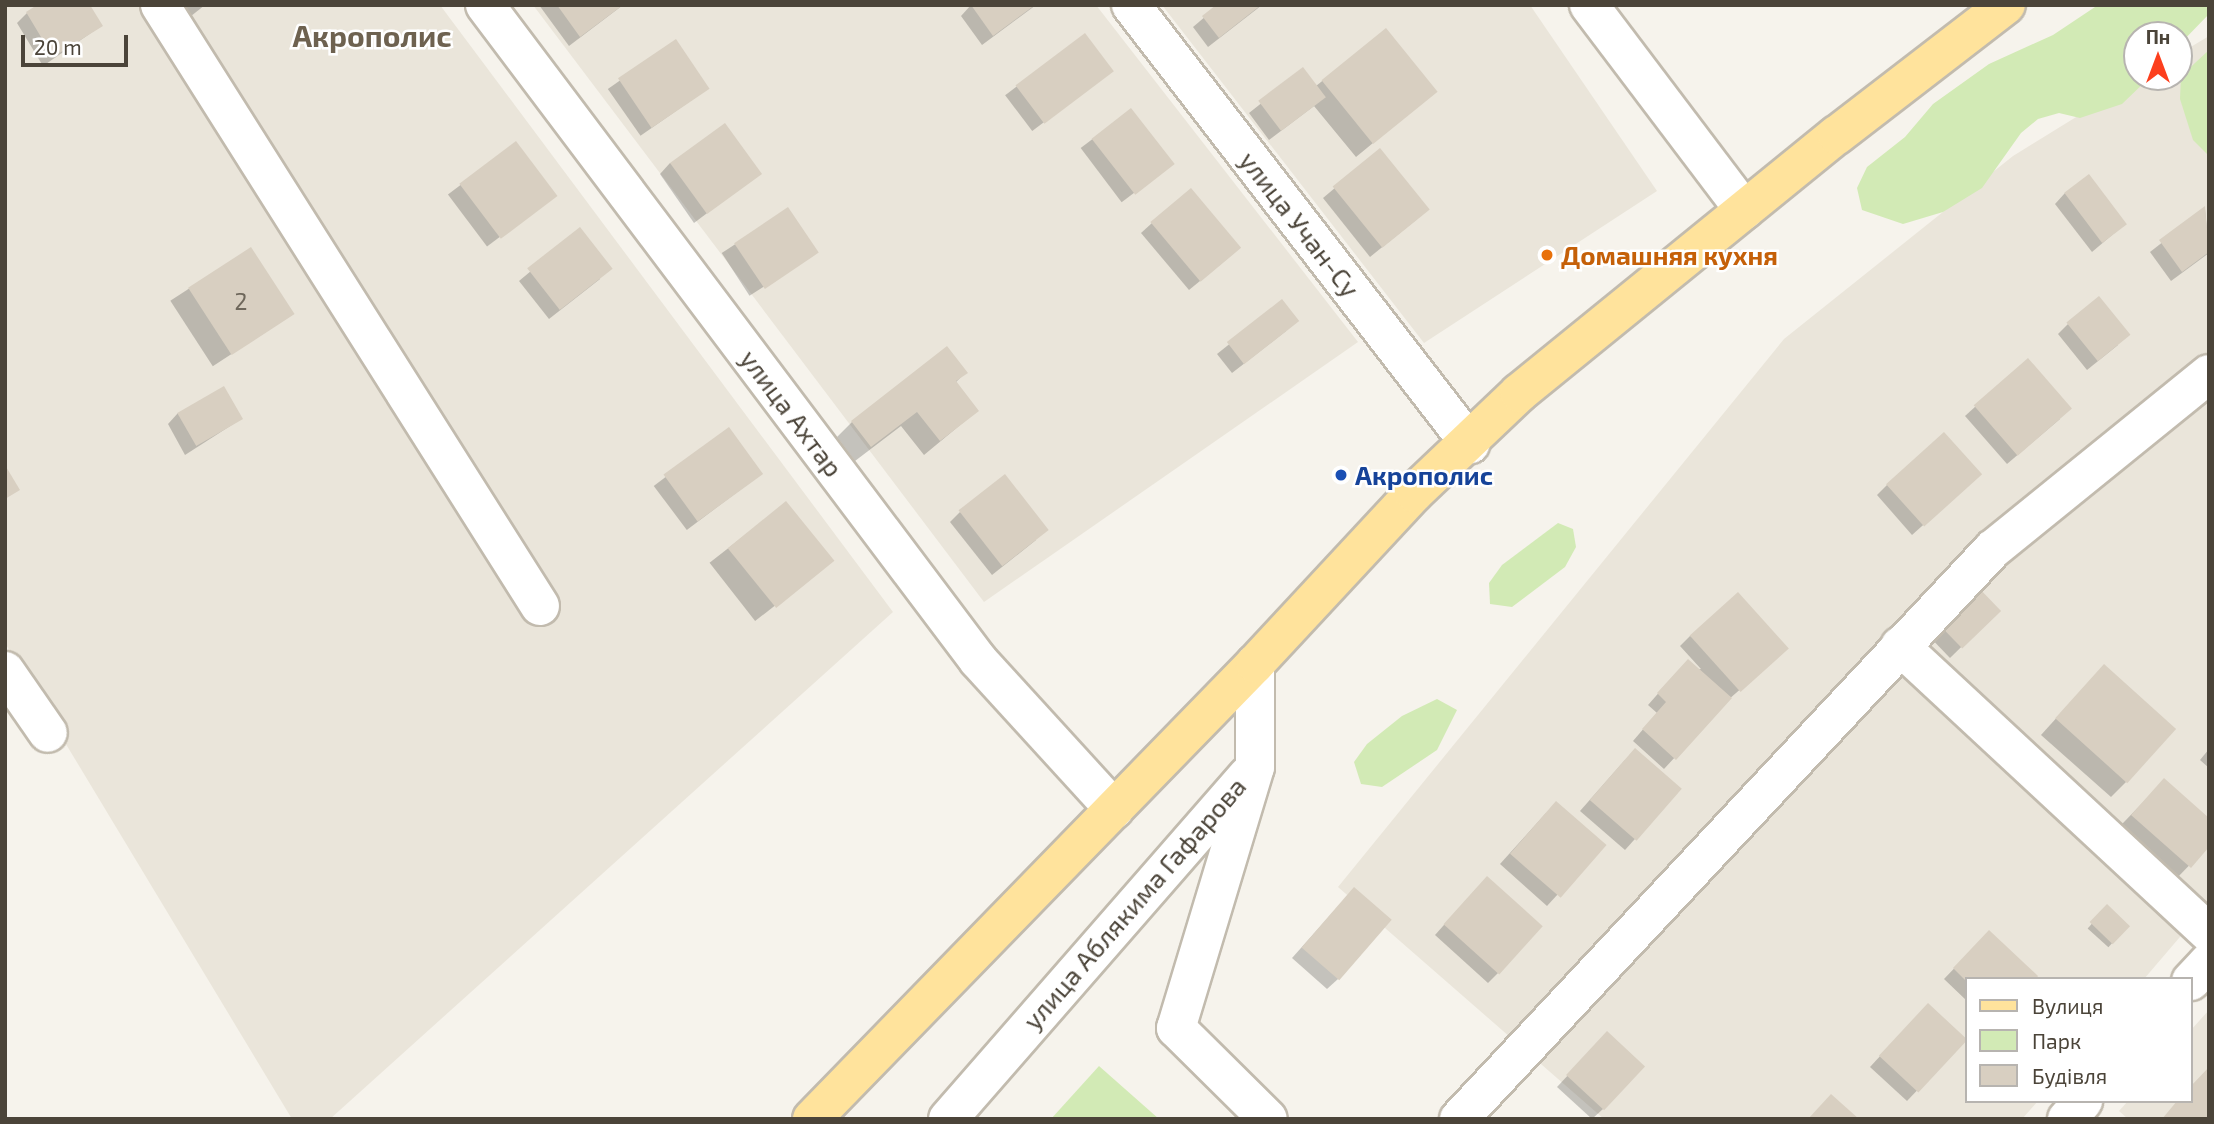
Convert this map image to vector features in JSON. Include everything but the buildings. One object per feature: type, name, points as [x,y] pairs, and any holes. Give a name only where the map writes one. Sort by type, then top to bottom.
[{"type":"main road","points":[[812,1119],[1255,664],[1414,493],[1470,444],[1519,393],[1744,210],[2006,5]]},
{"type":"street","points":[[160,5],[540,606]]},
{"type":"street","name":"улица Ахтар","points":[[485,5],[978,660],[1114,809]]},
{"type":"street","name":"улица Учан-Су","points":[[1131,5],[1470,444]]},
{"type":"street","points":[[1589,5],[1744,210]]},
{"type":"street","points":[[1460,1119],[1993,548],[2209,374]]},
{"type":"street","points":[[1900,646],[2209,933]]},
{"type":"street","name":"улица Аблякима Гафарова","points":[[948,1119],[1255,766],[1255,664]]},
{"type":"street","points":[[5,671],[48,733]]},
{"type":"street","points":[[1255,766],[1176,1028],[1268,1119]]},
{"type":"street","points":[[2193,979],[2209,962]]},
{"type":"street","points":[[2067,1119],[2080,1103]]},
{"type":"shaded area","points":[[5,5],[440,5],[893,612],[330,1119],[292,1119],[5,643]]},
{"type":"shaded area","points":[[533,5],[1096,5],[1358,342],[984,602]]},
{"type":"shaded area","points":[[1162,5],[1530,5],[1657,191],[1424,343]]},
{"type":"shaded area","points":[[2209,36],[2209,903],[2146,977],[1966,977],[1966,1103],[2036,1103],[2022,1119],[1604,1119],[1338,887],[1784,339],[2013,156],[2123,88],[2123,91],[2193,91],[2193,46]]},
{"type":"shaded area","points":[[2209,1010],[2209,1119],[2128,1119],[2119,1111],[2126,1103],[2193,1103],[2193,1028]]},
{"type":"green space","points":[[2098,5],[2209,5],[2209,14],[2193,31],[2193,21],[2123,21],[2123,91],[2135,91],[2122,104],[2080,118],[2059,113],[2038,119],[2021,133],[1982,188],[1943,212],[1903,224],[1862,210],[1857,188],[1867,167],[1905,137],[1933,104],[1989,64],[2053,35]]},
{"type":"green space","points":[[2209,50],[2209,156],[2193,140],[2180,99],[2180,91],[2193,91],[2193,65]]},
{"type":"green space","points":[[1558,523],[1573,529],[1576,547],[1565,567],[1512,607],[1490,604],[1489,583],[1502,565]]},
{"type":"green space","points":[[1437,699],[1457,710],[1437,750],[1382,787],[1361,784],[1354,762],[1367,744],[1402,716]]},
{"type":"green space","points":[[1099,1066],[1159,1119],[1051,1119]]},
{"type":"place","name":"Домашняя кухня","points":[[1547,255]]},
{"type":"place","name":"Акрополис","points":[[1341,475]]},
{"type":"district","name":"Акрополис","points":[[372,35]]}]
